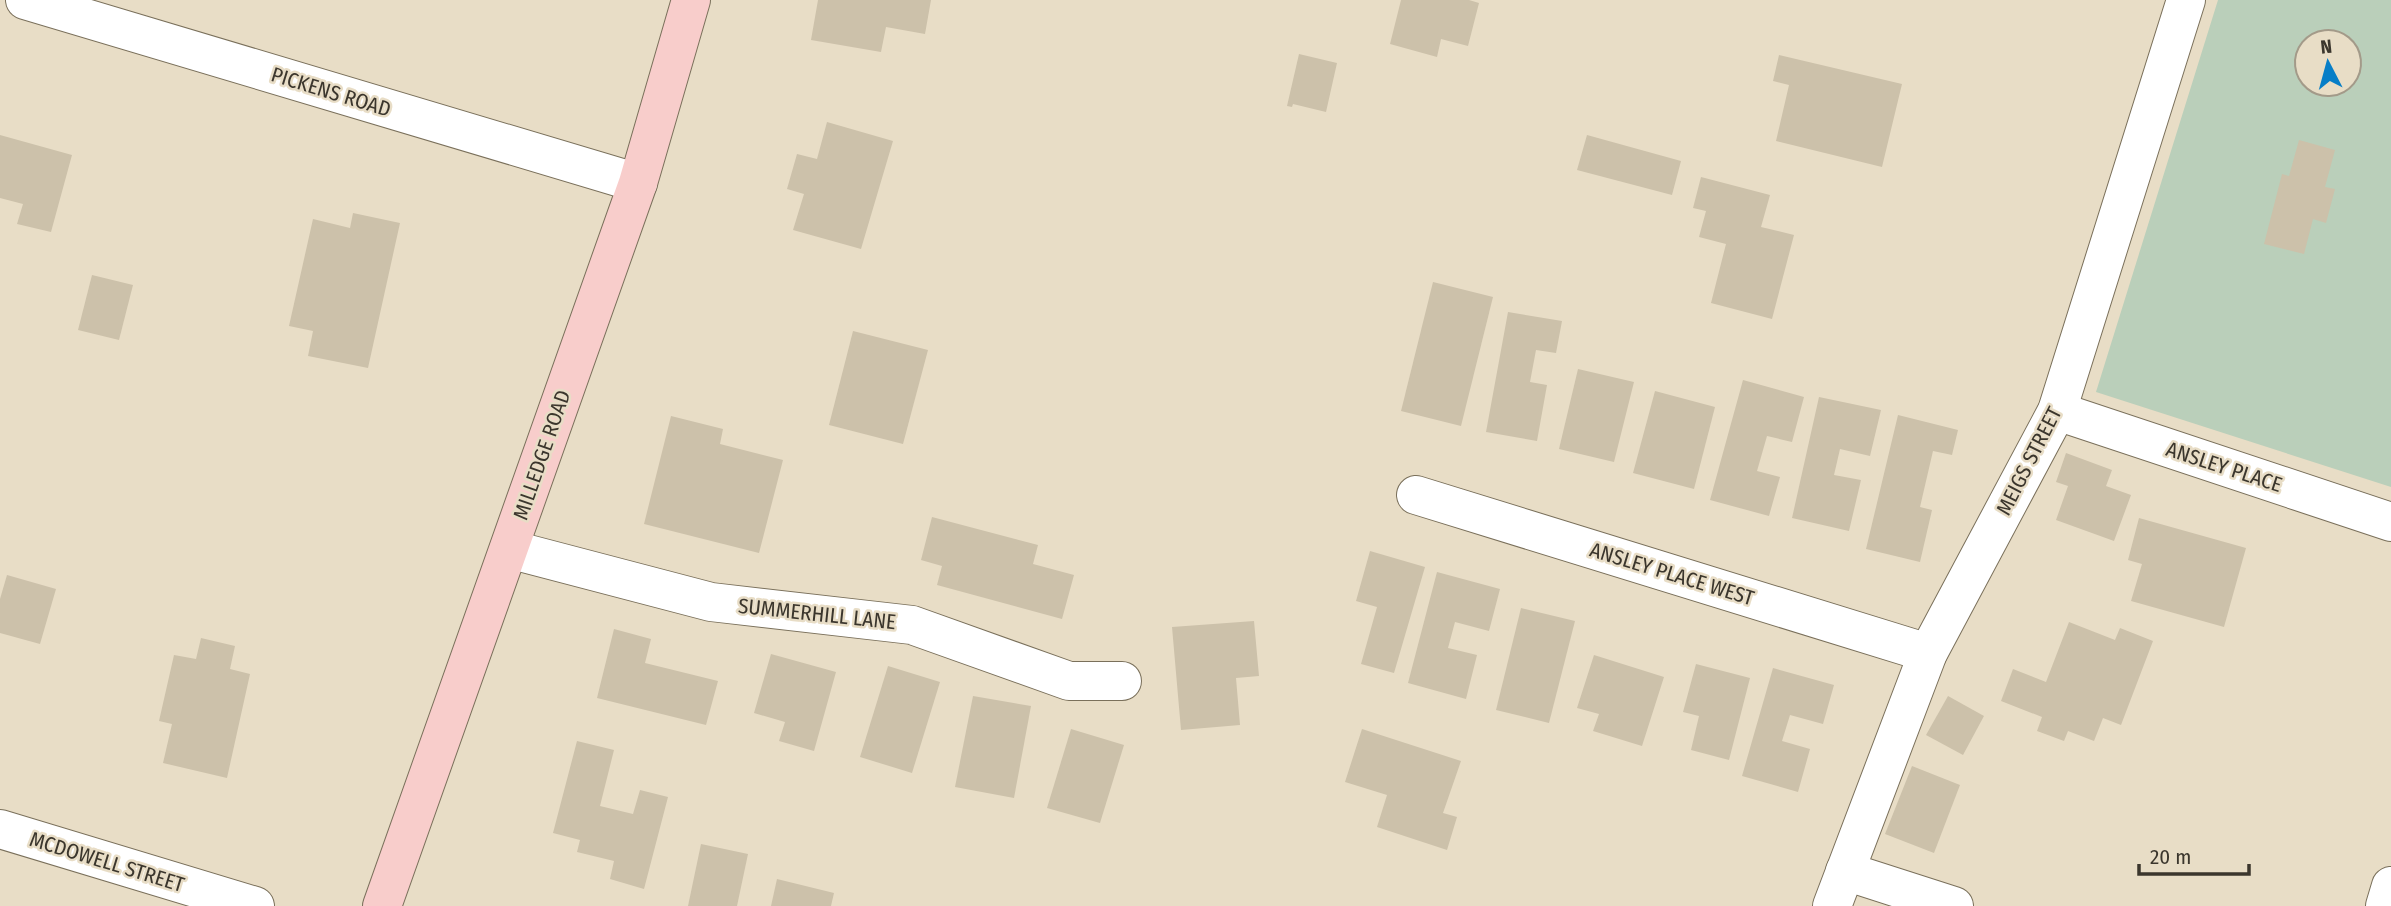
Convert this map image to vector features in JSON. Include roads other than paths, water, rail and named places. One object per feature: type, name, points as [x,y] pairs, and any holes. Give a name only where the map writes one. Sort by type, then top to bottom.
[{"type":"street","name":"PICKENS ROAD","points":[[25,0],[638,183]]},
{"type":"street","name":"MILLEDGE ROAD","points":[[382,906],[638,183],[691,0]]},
{"type":"street","name":"MEIGS STREET","points":[[1832,906],[1928,653],[2057,411],[2186,0]]},
{"type":"street","name":"ANSLEY PLACE","points":[[2057,411],[2391,522]]},
{"type":"street","name":"ANSLEY PLACE WEST","points":[[1416,495],[1928,653]]},
{"type":"street","name":"SUMMERHILL LANE","points":[[509,549],[711,602],[912,625],[1069,681],[1122,681]]},
{"type":"street","name":"MCDOWELL STREET","points":[[0,829],[255,906]]},
{"type":"street","points":[[1845,871],[1954,906]]},
{"type":"street","points":[[2385,906],[2391,887]]}]
